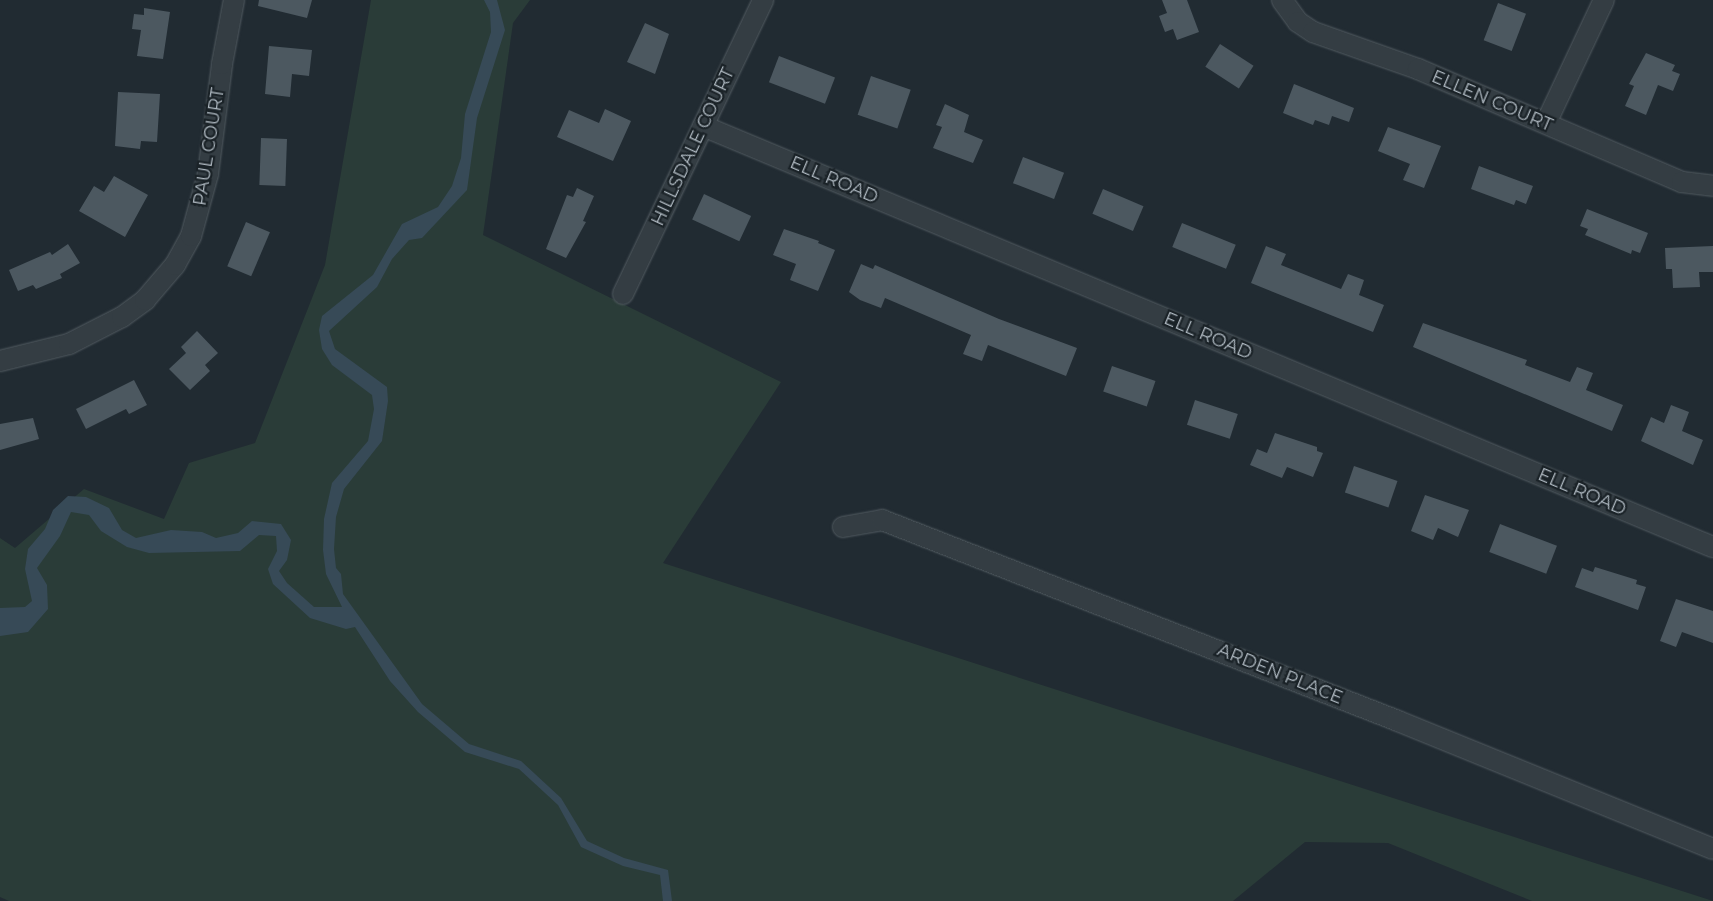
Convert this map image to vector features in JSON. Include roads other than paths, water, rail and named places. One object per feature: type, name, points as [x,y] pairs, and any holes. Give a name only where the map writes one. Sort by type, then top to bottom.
[{"type":"street","name":"PAUL COURT","points":[[0,361],[69,344],[122,317],[145,300],[175,265],[191,236],[208,174],[222,64],[234,0]]},
{"type":"street","name":"HILLSDALE COURT","points":[[623,294],[762,0]]},
{"type":"street","name":"ELLEN COURT","points":[[1282,0],[1298,22],[1313,32],[1418,69],[1682,182],[1713,186]]},
{"type":"street","points":[[1546,123],[1604,0]]},
{"type":"street","name":"ELL ROAD","points":[[703,126],[1713,547]]},
{"type":"street","name":"ARDEN PLACE","points":[[843,527],[882,520],[1370,710],[1713,849]]},
{"type":"water","points":[[484,0],[497,0],[505,30],[477,118],[467,190],[422,238],[409,240],[392,259],[377,287],[329,331],[335,349],[387,387],[388,401],[382,441],[344,489],[336,517],[334,549],[336,568],[341,574],[343,594],[422,704],[469,744],[521,761],[561,798],[587,841],[624,858],[668,870],[672,901],[663,901],[660,875],[623,866],[581,847],[558,805],[519,769],[465,752],[418,712],[390,681],[355,627],[346,629],[310,618],[273,584],[268,569],[277,551],[276,536],[259,535],[240,551],[149,553],[127,547],[101,531],[89,515],[71,512],[60,536],[37,568],[47,585],[48,609],[28,632],[0,636],[0,608],[25,607],[32,601],[25,569],[28,549],[45,529],[53,510],[68,496],[86,497],[109,508],[122,530],[136,538],[171,530],[202,532],[216,538],[238,533],[252,521],[281,524],[291,540],[287,560],[279,571],[287,583],[314,607],[342,607],[326,574],[323,550],[324,519],[332,483],[368,441],[374,409],[372,395],[332,365],[322,349],[319,330],[322,316],[373,275],[402,224],[438,207],[452,186],[461,158],[465,114],[491,32],[490,12]]}]
